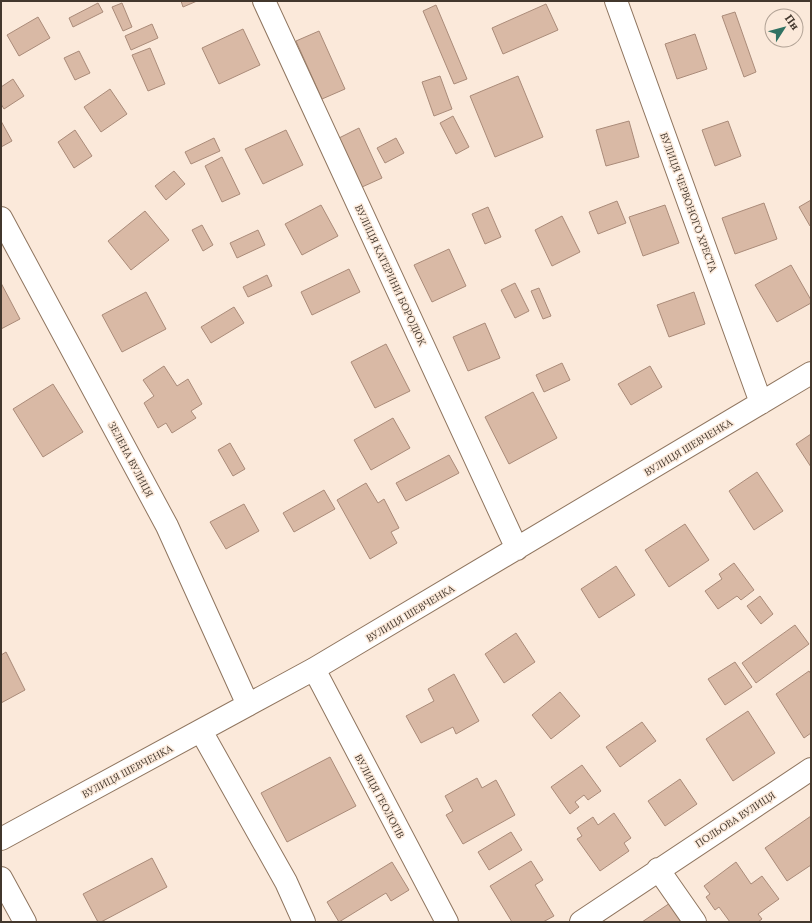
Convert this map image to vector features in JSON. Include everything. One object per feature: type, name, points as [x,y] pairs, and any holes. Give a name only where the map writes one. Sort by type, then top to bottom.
[{"type":"street","name":"ВУЛИЦЯ КАТЕРИНИ БОРОДЮК","points":[[264,1],[517,549]]},
{"type":"street","name":"ВУЛИЦЯ ЧЕРВОНОГО ХРЕСТА","points":[[616,1],[761,403]]},
{"type":"street","name":"ЗЕЛЕНА ВУЛИЦЯ","points":[[1,218],[167,526],[248,705]]},
{"type":"street","name":"ВУЛИЦЯ ШЕВЧЕНКА","points":[[1,839],[314,669],[811,373]]},
{"type":"street","name":"ВУЛИЦЯ ГЕОЛОГІВ","points":[[314,669],[447,922]]},
{"type":"street","points":[[201,731],[286,882],[304,922]]},
{"type":"street","name":"ПОЛЬОВА ВУЛИЦЯ","points":[[580,922],[811,769]]},
{"type":"street","points":[[658,869],[695,922]]},
{"type":"street","points":[[1,878],[24,922]]},
{"type":"building","points":[[181,1],[197,1],[183,7]]},
{"type":"building","points":[[98,3],[103,12],[73,27],[69,18]]},
{"type":"building","points":[[122,3],[132,27],[123,31],[112,7]]},
{"type":"building","points":[[546,4],[558,30],[503,54],[492,28]]},
{"type":"building","points":[[436,5],[467,79],[454,84],[423,11]]},
{"type":"building","points":[[735,12],[756,72],[744,77],[722,16]]},
{"type":"building","points":[[38,17],[50,38],[19,56],[7,35]]},
{"type":"building","points":[[152,24],[158,38],[131,50],[125,36]]},
{"type":"building","points":[[243,29],[260,65],[219,84],[202,48]]},
{"type":"building","points":[[319,31],[345,89],[322,99],[296,41]]},
{"type":"building","points":[[695,34],[707,69],[677,79],[665,44]]},
{"type":"building","points":[[150,48],[165,84],[148,91],[132,55]]},
{"type":"building","points":[[79,51],[90,73],[75,80],[64,58]]},
{"type":"building","points":[[440,76],[452,109],[434,116],[422,82]]},
{"type":"building","points":[[518,76],[543,137],[495,157],[470,96]]},
{"type":"building","points":[[13,79],[24,96],[4,109],[1,104],[1,87]]},
{"type":"building","points":[[110,89],[127,114],[101,132],[84,107]]},
{"type":"building","points":[[453,116],[469,147],[456,154],[440,123]]},
{"type":"building","points":[[1,121],[12,141],[1,147]]},
{"type":"building","points":[[629,121],[639,157],[606,166],[596,130]]},
{"type":"building","points":[[728,121],[741,156],[715,166],[702,130]]},
{"type":"building","points":[[359,128],[382,178],[362,187],[339,138]]},
{"type":"building","points":[[75,130],[92,156],[74,168],[58,142]]},
{"type":"building","points":[[286,130],[303,165],[263,184],[245,149]]},
{"type":"building","points":[[214,138],[220,151],[191,164],[185,152]]},
{"type":"building","points":[[396,138],[404,153],[385,163],[377,148]]},
{"type":"building","points":[[222,157],[240,194],[222,202],[205,166]]},
{"type":"building","points":[[174,171],[185,184],[166,200],[155,186]]},
{"type":"building","points":[[811,200],[811,226],[810,226],[799,207]]},
{"type":"building","points":[[617,201],[626,223],[598,234],[589,212]]},
{"type":"building","points":[[764,203],[777,239],[735,254],[722,218]]},
{"type":"building","points":[[321,205],[338,236],[302,255],[285,224]]},
{"type":"building","points":[[665,205],[679,243],[643,256],[629,217]]},
{"type":"building","points":[[488,207],[501,237],[485,244],[472,214]]},
{"type":"building","points":[[145,211],[169,240],[131,270],[108,241]]},
{"type":"building","points":[[562,216],[580,252],[552,266],[535,230]]},
{"type":"building","points":[[202,225],[213,245],[203,251],[192,230]]},
{"type":"building","points":[[258,230],[265,245],[237,258],[230,243]]},
{"type":"building","points":[[449,249],[466,286],[432,302],[414,265]]},
{"type":"building","points":[[791,265],[811,300],[811,303],[777,322],[755,285]]},
{"type":"building","points":[[349,269],[360,292],[312,315],[301,292]]},
{"type":"building","points":[[267,275],[272,286],[248,297],[243,287]]},
{"type":"building","points":[[1,283],[20,319],[1,329]]},
{"type":"building","points":[[515,283],[529,311],[515,318],[501,290]]},
{"type":"building","points":[[539,288],[551,316],[543,319],[531,291]]},
{"type":"building","points":[[146,292],[166,329],[122,352],[102,315]]},
{"type":"building","points":[[694,292],[705,324],[669,337],[657,305]]},
{"type":"building","points":[[234,307],[244,323],[211,343],[201,327]]},
{"type":"building","points":[[485,323],[500,358],[468,371],[453,337]]},
{"type":"building","points":[[386,344],[410,391],[375,408],[351,362]]},
{"type":"building","points":[[562,363],[570,380],[544,392],[536,375]]},
{"type":"building","points":[[164,366],[177,386],[188,379],[202,404],[191,411],[196,418],[172,433],[166,423],[158,428],[144,403],[154,396],[143,380]]},
{"type":"building","points":[[650,366],[662,387],[631,405],[618,384]]},
{"type":"building","points":[[53,384],[83,432],[43,457],[13,409]]},
{"type":"building","points":[[533,392],[557,438],[509,464],[485,417]]},
{"type":"building","points":[[393,418],[410,448],[371,470],[354,440]]},
{"type":"building","points":[[811,434],[811,467],[796,444]]},
{"type":"building","points":[[230,443],[245,469],[233,476],[218,450]]},
{"type":"building","points":[[449,455],[459,473],[406,501],[396,483]]},
{"type":"building","points":[[757,472],[783,511],[754,530],[729,491]]},
{"type":"building","points":[[366,483],[378,503],[384,499],[399,528],[391,532],[397,543],[370,559],[337,500]]},
{"type":"building","points":[[324,490],[335,509],[294,532],[283,513]]},
{"type":"building","points":[[244,504],[259,531],[226,549],[210,522]]},
{"type":"building","points":[[685,524],[709,560],[669,587],[645,550]]},
{"type":"building","points":[[734,563],[754,590],[741,600],[737,596],[718,609],[705,591],[722,579],[719,574]]},
{"type":"building","points":[[616,566],[635,595],[599,618],[581,589]]},
{"type":"building","points":[[760,596],[773,614],[761,624],[747,606]]},
{"type":"building","points":[[795,625],[809,644],[756,683],[742,663]]},
{"type":"building","points":[[516,633],[535,662],[504,683],[485,654]]},
{"type":"building","points":[[6,652],[25,690],[1,703],[1,655]]},
{"type":"building","points":[[735,662],[752,687],[725,705],[708,679]]},
{"type":"building","points":[[809,671],[811,674],[811,733],[804,738],[776,694]]},
{"type":"building","points":[[454,674],[479,721],[456,734],[453,727],[421,743],[406,716],[434,701],[428,689]]},
{"type":"building","points":[[560,692],[580,716],[551,739],[532,715]]},
{"type":"building","points":[[748,711],[775,753],[733,781],[706,739]]},
{"type":"building","points":[[642,722],[656,741],[620,767],[606,747]]},
{"type":"building","points":[[330,757],[356,806],[287,842],[261,793]]},
{"type":"building","points":[[582,765],[601,791],[588,800],[584,795],[575,802],[579,807],[570,814],[551,787]]},
{"type":"building","points":[[477,778],[482,788],[496,780],[515,815],[463,844],[446,815],[453,811],[445,796]]},
{"type":"building","points":[[680,779],[697,804],[665,826],[648,801]]},
{"type":"building","points":[[614,813],[631,838],[624,843],[629,851],[600,871],[577,839],[582,836],[577,828],[593,817],[598,825]]},
{"type":"building","points":[[811,816],[811,865],[787,881],[765,848]]},
{"type":"building","points":[[511,832],[522,850],[489,870],[478,852]]},
{"type":"building","points":[[152,858],[167,887],[101,922],[98,922],[83,894]]},
{"type":"building","points":[[531,861],[543,880],[535,885],[554,916],[543,922],[512,922],[490,886]]},
{"type":"building","points":[[392,862],[409,890],[391,901],[386,893],[339,922],[327,902]]},
{"type":"building","points":[[736,862],[751,884],[762,876],[779,899],[758,914],[762,919],[758,922],[730,922],[719,907],[715,910],[706,897],[710,894],[704,886]]},
{"type":"building","points":[[670,903],[683,922],[642,922]]}]
